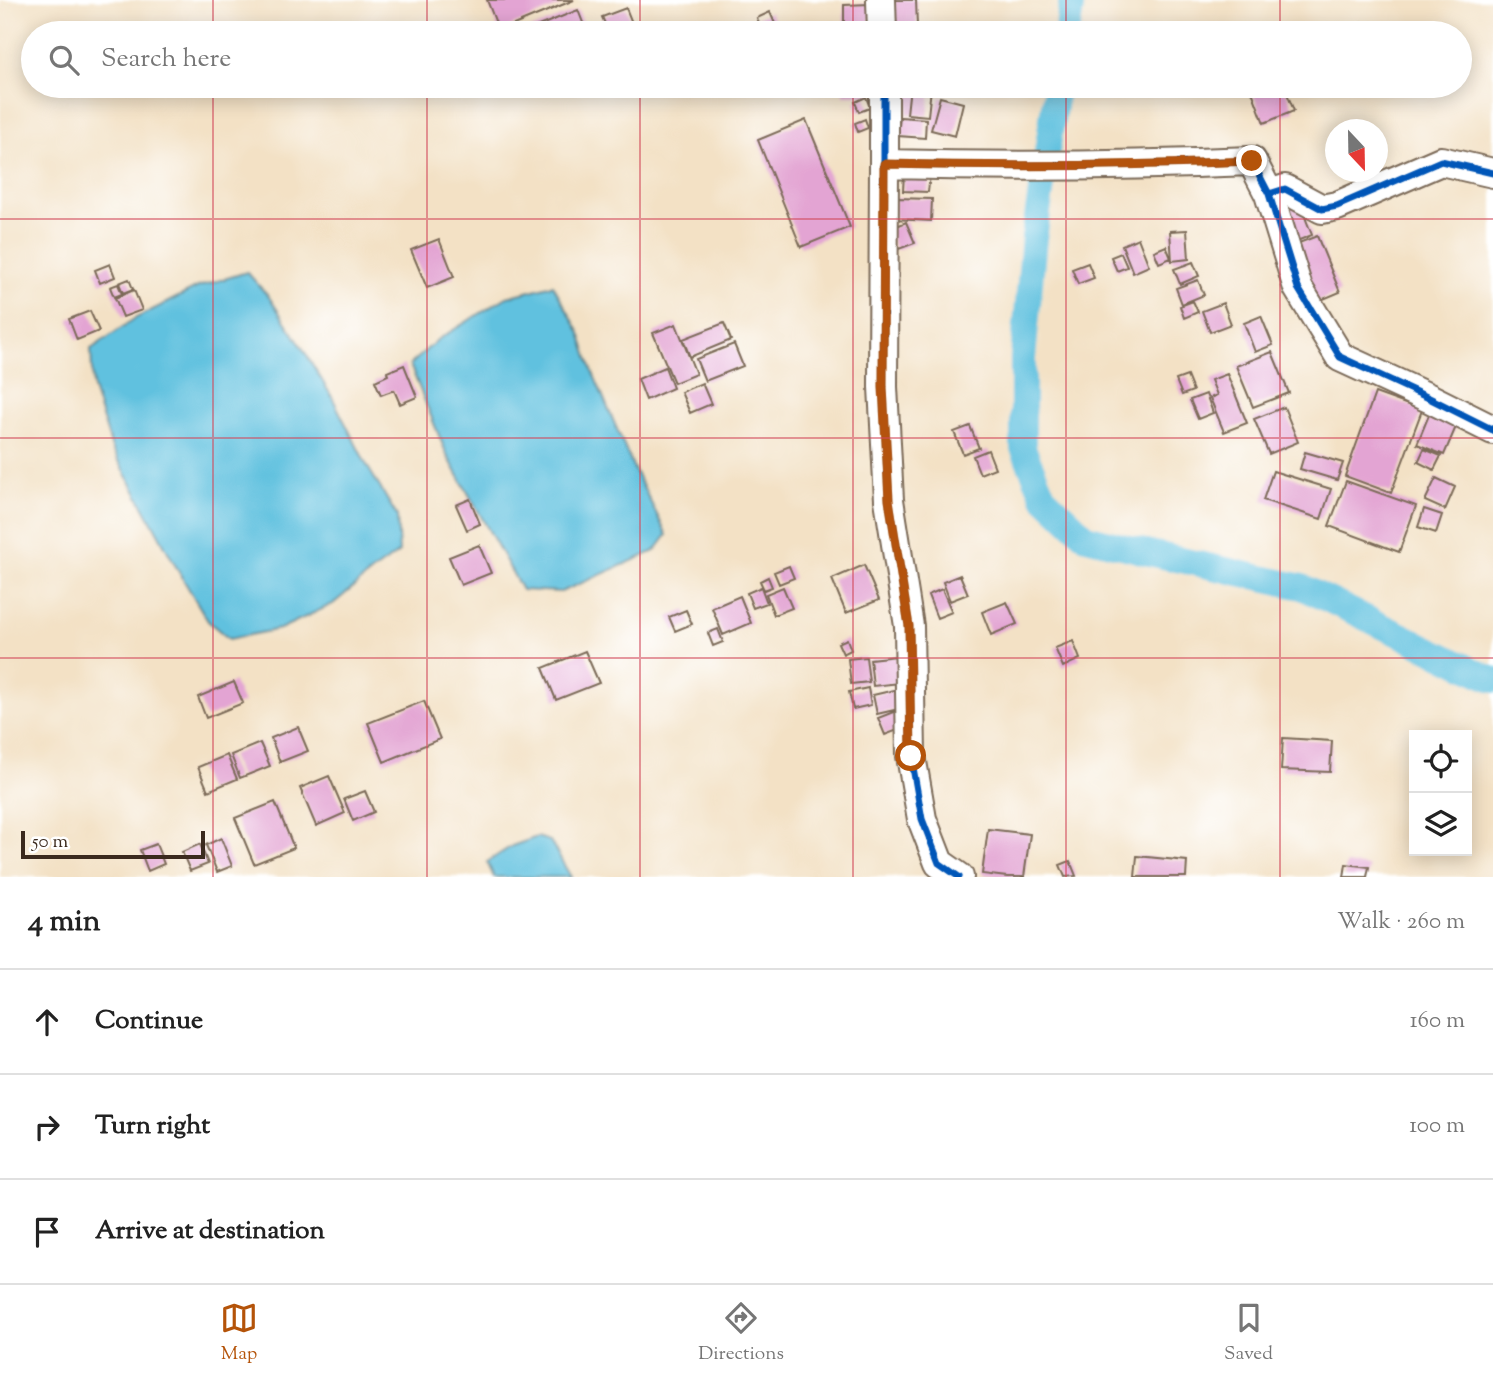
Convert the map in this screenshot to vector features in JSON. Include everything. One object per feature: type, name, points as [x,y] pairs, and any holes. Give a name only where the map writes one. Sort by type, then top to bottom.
[{"type":"street","points":[[881,0],[882,21]]},
{"type":"street","points":[[884,98],[883,400],[889,500],[909,626],[911,756],[922,819],[939,863],[959,877]]},
{"type":"street","points":[[1269,194],[1285,189],[1322,209],[1337,206],[1441,160],[1493,173]]},
{"type":"street","points":[[884,164],[1182,164],[1252,161],[1269,194],[1298,288],[1340,357],[1493,430]]},
{"type":"water","points":[[247,272],[269,297],[300,344],[397,516],[399,552],[333,604],[280,629],[229,639],[208,621],[112,448],[93,389],[91,349],[134,319],[198,287]]},
{"type":"water","points":[[553,285],[580,333],[593,373],[634,469],[667,535],[655,551],[561,592],[522,590],[447,455],[410,365],[437,340],[507,297]]},
{"type":"water","points":[[537,837],[550,841],[571,877],[494,877],[487,862],[512,846]]},
{"type":"building","points":[[487,0],[574,0],[523,21],[495,21]]},
{"type":"building","points":[[894,0],[916,0],[917,21],[896,21]]},
{"type":"building","points":[[870,4],[870,21],[844,21],[844,5]]},
{"type":"building","points":[[626,8],[631,21],[604,21],[602,17]]},
{"type":"building","points":[[578,10],[582,21],[551,21]]},
{"type":"building","points":[[770,12],[774,21],[758,21],[757,18]]},
{"type":"building","points":[[866,98],[870,108],[859,112],[855,102]]},
{"type":"building","points":[[909,98],[930,98],[928,116],[907,114]]},
{"type":"building","points":[[940,98],[963,103],[955,136],[931,130]]},
{"type":"building","points":[[1255,98],[1289,98],[1294,111],[1264,123]]},
{"type":"building","points":[[900,117],[926,119],[925,138],[898,136]]},
{"type":"building","points":[[865,119],[868,128],[858,132],[855,123]]},
{"type":"building","points":[[806,120],[850,227],[801,247],[758,140]]},
{"type":"building","points":[[904,173],[930,175],[928,192],[903,191]]},
{"type":"building","points":[[895,198],[932,199],[931,221],[894,219]]},
{"type":"building","points":[[1299,202],[1312,235],[1292,243],[1279,210]]},
{"type":"building","points":[[906,222],[915,243],[896,250],[888,230]]},
{"type":"building","points":[[1187,230],[1189,259],[1172,261],[1170,231]]},
{"type":"building","points":[[1317,236],[1340,292],[1314,303],[1291,246]]},
{"type":"building","points":[[1138,238],[1149,266],[1133,273],[1122,245]]},
{"type":"building","points":[[439,239],[454,277],[427,288],[411,250]]},
{"type":"building","points":[[1166,246],[1171,258],[1159,263],[1154,251]]},
{"type":"building","points":[[1121,253],[1127,267],[1117,271],[1111,257]]},
{"type":"building","points":[[1193,262],[1199,276],[1180,284],[1174,269]]},
{"type":"building","points":[[1088,263],[1094,278],[1078,284],[1072,269]]},
{"type":"building","points":[[110,264],[115,277],[100,283],[95,270]]},
{"type":"building","points":[[129,279],[133,289],[123,293],[119,283]]},
{"type":"building","points":[[1198,280],[1204,295],[1182,304],[1176,288]]},
{"type":"building","points":[[118,284],[122,294],[114,297],[110,287]]},
{"type":"building","points":[[134,290],[142,310],[123,317],[115,298]]},
{"type":"building","points":[[1193,301],[1198,312],[1184,318],[1180,306]]},
{"type":"building","points":[[1223,303],[1231,324],[1210,332],[1202,311]]},
{"type":"building","points":[[90,311],[99,331],[77,340],[69,319]]},
{"type":"building","points":[[1261,316],[1273,345],[1255,352],[1244,323]]},
{"type":"building","points":[[724,323],[731,340],[690,357],[683,339]]},
{"type":"building","points":[[676,324],[696,374],[674,383],[653,333]]},
{"type":"building","points":[[734,344],[743,366],[705,381],[696,359]]},
{"type":"building","points":[[1272,352],[1289,393],[1253,407],[1236,366]]},
{"type":"building","points":[[404,365],[417,397],[400,404],[394,390],[381,395],[375,381]]},
{"type":"building","points":[[665,367],[673,388],[646,400],[638,379]]},
{"type":"building","points":[[1227,374],[1247,423],[1224,432],[1210,398],[1217,395],[1211,380]]},
{"type":"building","points":[[1187,376],[1193,391],[1182,395],[1176,380]]},
{"type":"building","points":[[702,383],[711,404],[690,413],[681,392]]},
{"type":"building","points":[[1375,393],[1422,410],[1391,493],[1345,476]]},
{"type":"building","points":[[1206,394],[1213,413],[1198,419],[1190,400]]},
{"type":"building","points":[[1284,407],[1298,442],[1269,454],[1254,419]]},
{"type":"building","points":[[1431,410],[1458,422],[1444,455],[1417,444]]},
{"type":"building","points":[[970,426],[979,448],[963,454],[954,432]]},
{"type":"building","points":[[1424,449],[1441,456],[1434,470],[1418,462]]},
{"type":"building","points":[[988,450],[995,468],[980,474],[973,456]]},
{"type":"building","points":[[1305,452],[1343,463],[1337,480],[1300,469]]},
{"type":"building","points":[[1273,471],[1331,489],[1321,519],[1263,500]]},
{"type":"building","points":[[1436,478],[1455,487],[1445,510],[1425,501]]},
{"type":"building","points":[[1346,481],[1416,506],[1399,552],[1329,526]]},
{"type":"building","points":[[470,499],[480,524],[467,530],[456,505]]},
{"type":"building","points":[[1424,509],[1442,515],[1436,533],[1418,527]]},
{"type":"building","points":[[479,545],[491,573],[461,585],[449,557]]},
{"type":"building","points":[[864,565],[879,600],[846,613],[832,579]]},
{"type":"building","points":[[789,566],[794,578],[779,584],[774,572]]},
{"type":"building","points":[[960,575],[968,594],[950,601],[943,582]]},
{"type":"building","points":[[768,577],[772,587],[764,590],[760,581]]},
{"type":"building","points":[[761,587],[767,603],[753,608],[747,593]]},
{"type":"building","points":[[783,587],[792,608],[774,615],[766,594]]},
{"type":"building","points":[[942,589],[952,612],[937,618],[928,595]]},
{"type":"building","points":[[740,596],[751,623],[723,635],[712,608]]},
{"type":"building","points":[[1007,602],[1017,624],[991,635],[982,612]]},
{"type":"building","points":[[686,610],[692,624],[675,631],[669,617]]},
{"type":"building","points":[[718,629],[723,642],[713,646],[708,633]]},
{"type":"building","points":[[847,639],[851,650],[843,654],[838,643]]},
{"type":"building","points":[[1073,641],[1080,659],[1063,667],[1055,648]]},
{"type":"building","points":[[585,651],[599,683],[556,700],[543,668]]},
{"type":"building","points":[[897,656],[899,683],[873,686],[870,659]]},
{"type":"building","points":[[866,657],[869,682],[851,684],[848,659]]},
{"type":"building","points":[[234,682],[243,703],[206,718],[198,697]]},
{"type":"building","points":[[868,688],[871,705],[853,709],[849,692]]},
{"type":"building","points":[[899,689],[903,708],[877,714],[873,695]]},
{"type":"building","points":[[424,701],[440,739],[384,762],[368,723]]},
{"type":"building","points":[[896,711],[903,728],[885,735],[878,718]]},
{"type":"building","points":[[298,727],[308,751],[280,762],[271,738]]},
{"type":"building","points":[[1283,738],[1332,741],[1330,772],[1281,770]]},
{"type":"building","points":[[260,743],[270,766],[240,778],[231,755]]},
{"type":"building","points":[[227,755],[237,779],[208,791],[198,767]]},
{"type":"building","points":[[329,776],[345,813],[316,826],[300,788]]},
{"type":"building","points":[[365,791],[374,812],[353,821],[344,799]]},
{"type":"building","points":[[275,802],[294,848],[254,864],[235,818]]},
{"type":"building","points":[[988,829],[1030,834],[1024,877],[982,874]]},
{"type":"building","points":[[221,838],[232,866],[217,872],[206,845]]},
{"type":"building","points":[[156,844],[164,864],[148,871],[140,850]]},
{"type":"building","points":[[200,844],[208,864],[190,871],[182,852]]},
{"type":"building","points":[[1137,856],[1187,861],[1186,877],[1135,877]]},
{"type":"building","points":[[1070,861],[1076,876],[1065,877],[1060,865]]},
{"type":"building","points":[[1346,864],[1369,867],[1367,877],[1344,877]]},
{"type":"waterway","points":[[1069,21],[1072,0]]},
{"type":"waterway","points":[[1055,98],[1034,238],[1023,358],[1023,448],[1044,497],[1086,537],[1302,587],[1493,680]]},
{"type":"cycle path","points":[[884,98],[884,164],[1068,166],[1252,161],[1269,194],[1285,189],[1322,209],[1337,206],[1441,161],[1493,173]]},
{"type":"cycle path","points":[[884,164],[883,387],[889,500],[909,626],[911,756],[922,819],[939,863],[959,877]]},
{"type":"cycle path","points":[[1269,194],[1298,288],[1340,357],[1493,430]]},
{"type":"route","points":[[911,756],[909,626],[889,500],[883,387],[884,164],[1182,164],[1252,161]]}]
